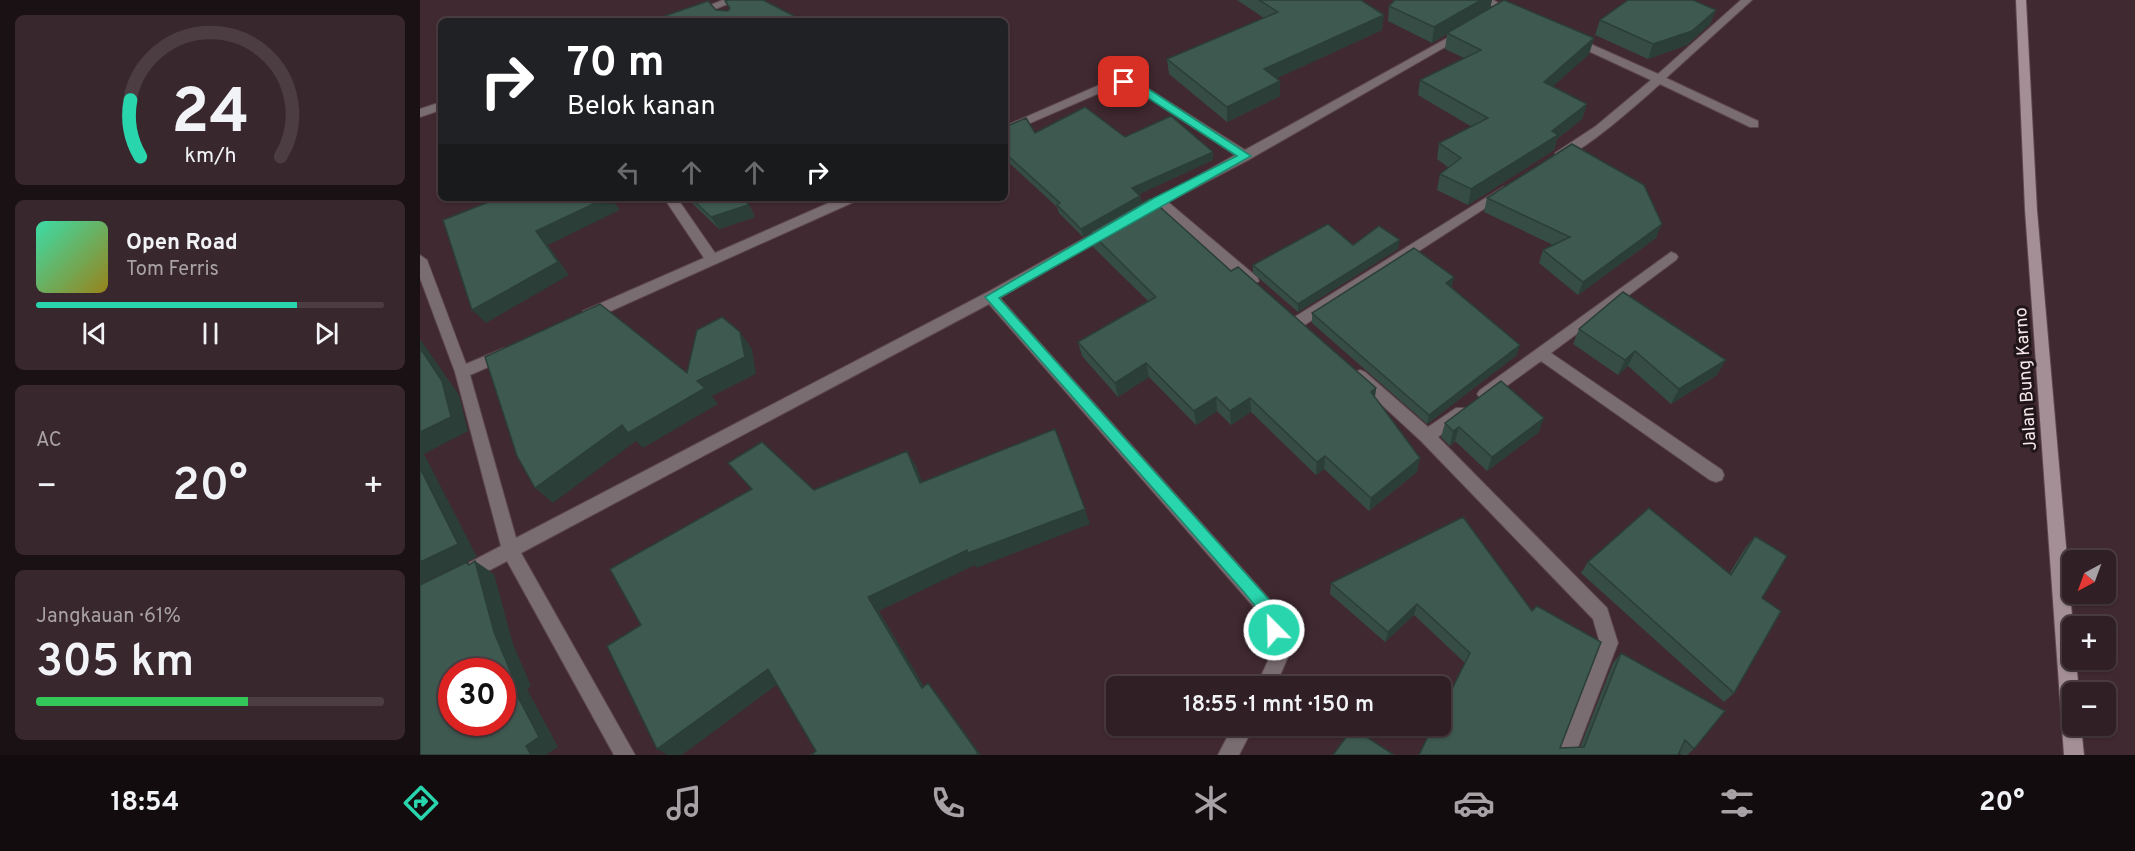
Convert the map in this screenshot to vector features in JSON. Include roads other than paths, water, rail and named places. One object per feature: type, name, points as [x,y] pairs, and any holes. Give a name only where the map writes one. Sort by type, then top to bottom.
[{"type":"main road","name":"Jalan Bung Karno","points":[[2021,0],[2031,210],[2073,755]]},
{"type":"street","points":[[687,18],[720,10],[733,0]]},
{"type":"street","points":[[1485,0],[1510,4],[1525,18]]},
{"type":"street","points":[[1550,162],[1600,129],[1747,0]]},
{"type":"street","points":[[450,581],[991,297],[1159,201],[1245,156],[1510,4]]},
{"type":"street","points":[[1566,37],[1754,124]]},
{"type":"street","points":[[1008,129],[1108,86],[1124,82],[1137,86],[1245,156]]},
{"type":"street","points":[[420,113],[438,107]]},
{"type":"street","points":[[1315,337],[1294,318],[1510,187]]},
{"type":"street","points":[[672,201],[712,259]]},
{"type":"street","points":[[571,323],[844,201]]},
{"type":"street","points":[[1159,201],[1263,291]]},
{"type":"street","points":[[1427,436],[1671,257]]},
{"type":"street","points":[[420,260],[462,372],[511,551],[625,755]]},
{"type":"street","points":[[991,297],[1268,609],[1281,652],[1270,676]]},
{"type":"street","points":[[462,372],[517,348]]},
{"type":"street","points":[[1540,353],[1716,475]]},
{"type":"street","points":[[1350,368],[1427,436],[1601,614],[1609,643],[1565,755]]},
{"type":"street","points":[[1228,755],[1238,736]]}]
